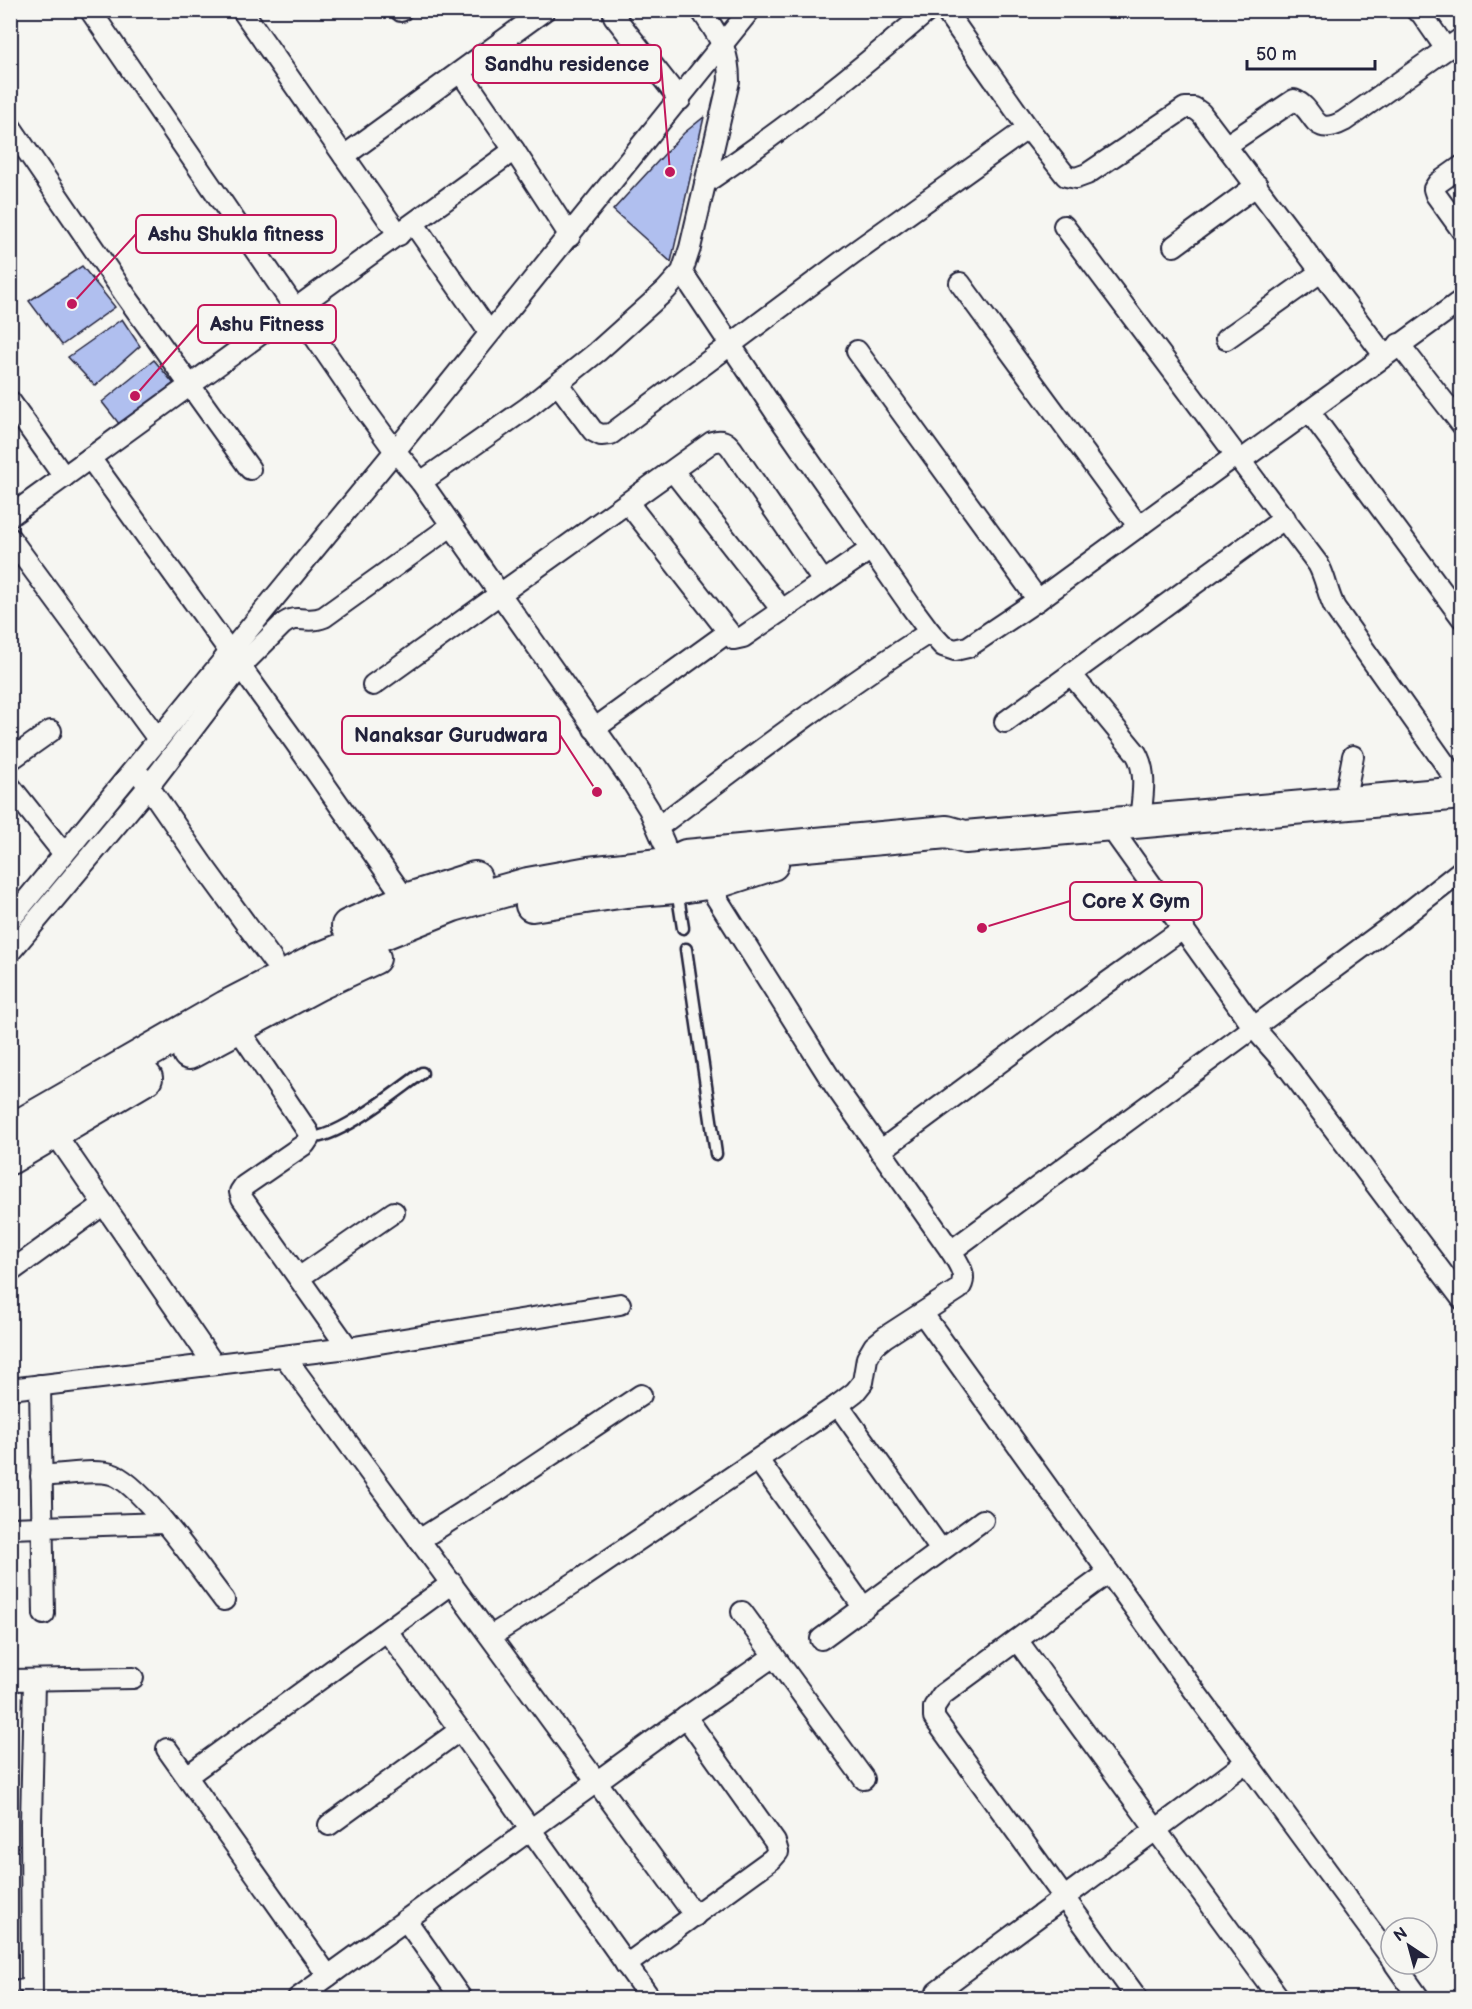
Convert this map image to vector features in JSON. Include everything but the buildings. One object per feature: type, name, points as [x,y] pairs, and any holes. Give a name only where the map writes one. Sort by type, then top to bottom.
[{"type":"main road","points":[[667,855],[687,870],[772,856],[884,845],[946,846],[965,837],[1461,793]]},
{"type":"main road","points":[[10,1110],[194,1003],[273,961],[406,900],[513,867],[585,853],[667,855],[707,883],[742,874],[772,856]]},
{"type":"main road","points":[[10,1158],[237,1027],[369,960],[446,929],[512,909],[626,891],[667,855]]},
{"type":"main road","points":[[10,1131],[226,1007],[319,959],[453,905],[528,884],[590,873],[667,855]]},
{"type":"street","points":[[90,10],[395,451],[421,482],[629,777],[649,809],[667,855],[827,701],[930,632]]},
{"type":"street","points":[[242,10],[344,156],[489,333]]},
{"type":"street","points":[[344,156],[545,10]]},
{"type":"street","points":[[421,482],[558,384],[666,290],[682,272],[690,248],[729,81],[729,65],[723,43],[701,10]]},
{"type":"street","points":[[10,920],[570,236],[750,10]]},
{"type":"street","points":[[705,183],[824,98],[929,10]]},
{"type":"street","points":[[945,10],[1028,128],[1066,176],[1076,178],[1087,174],[1185,108],[1194,108],[1202,113],[1322,270],[1391,350],[1461,425]]},
{"type":"street","points":[[1227,145],[1294,100],[1299,102],[1323,128],[1333,127],[1344,122],[1454,43],[1416,10]]},
{"type":"street","points":[[614,16],[680,100]]},
{"type":"street","points":[[461,73],[570,236]]},
{"type":"street","points":[[10,126],[126,296],[250,469]]},
{"type":"street","points":[[558,384],[593,431],[601,435],[611,435],[730,343],[1028,128]]},
{"type":"street","points":[[10,516],[514,150]]},
{"type":"street","points":[[1461,166],[1438,183],[1434,189],[1461,231]]},
{"type":"street","points":[[1174,246],[1257,185]]},
{"type":"street","points":[[1065,226],[1318,564],[1324,575],[1328,596],[1335,608],[1461,788]]},
{"type":"street","points":[[1226,339],[1322,270]]},
{"type":"street","points":[[682,272],[778,416],[930,632],[943,646],[955,650],[968,647],[1038,600],[1139,527],[1309,411],[1461,300]]},
{"type":"street","points":[[960,283],[1139,527]]},
{"type":"street","points":[[857,351],[1038,600]]},
{"type":"street","points":[[10,401],[64,477]]},
{"type":"street","points":[[1309,411],[1461,618]]},
{"type":"street","points":[[373,685],[712,442],[720,440],[726,442],[823,581]]},
{"type":"street","points":[[90,458],[406,900]]},
{"type":"street","points":[[672,471],[782,610]]},
{"type":"street","points":[[628,503],[734,639],[738,639],[871,549]]},
{"type":"street","points":[[1005,722],[1285,518]]},
{"type":"street","points":[[14,942],[149,786],[240,668],[288,619],[314,621],[324,617],[451,526]]},
{"type":"street","points":[[10,538],[158,739]]},
{"type":"street","points":[[594,729],[728,633]]},
{"type":"street","points":[[1071,674],[1142,763],[1144,773],[1140,821]]},
{"type":"street","points":[[10,760],[51,732]]},
{"type":"street","points":[[1344,803],[1353,756]]},
{"type":"street","points":[[135,767],[273,961]]},
{"type":"street","points":[[10,786],[64,854]]},
{"type":"street","points":[[1107,824],[1254,1028],[1283,1061],[1461,1299]]},
{"type":"street","points":[[951,1251],[1387,929],[1461,870]]},
{"type":"street","points":[[491,1636],[579,1580],[838,1405],[855,1392],[863,1382],[867,1358],[874,1346],[959,1289],[963,1282],[963,1275],[951,1251],[835,1086],[707,883]]},
{"type":"street","points":[[880,1151],[1184,928]]},
{"type":"street","points":[[237,1027],[308,1132],[309,1138],[305,1144],[244,1186],[240,1192],[348,1348]]},
{"type":"street","points":[[54,1132],[213,1363]]},
{"type":"street","points":[[10,1272],[104,1204]]},
{"type":"street","points":[[300,1277],[394,1212]]},
{"type":"street","points":[[10,1389],[213,1363],[285,1357],[620,1304]]},
{"type":"street","points":[[923,1314],[1108,1573],[1379,1942]]},
{"type":"street","points":[[285,1357],[695,1916]]},
{"type":"street","points":[[40,1385],[44,1614]]},
{"type":"street","points":[[419,1540],[504,1487],[641,1395]]},
{"type":"street","points":[[838,1405],[941,1550]]},
{"type":"street","points":[[758,1460],[864,1608]]},
{"type":"street","points":[[41,1476],[110,1473],[125,1480],[164,1522],[224,1600]]},
{"type":"street","points":[[821,1639],[983,1520]]},
{"type":"street","points":[[10,1528],[164,1522]]},
{"type":"street","points":[[1108,1573],[942,1695],[934,1707],[934,1718],[940,1730],[1065,1896],[1137,1998]]},
{"type":"street","points":[[187,1776],[452,1583]]},
{"type":"street","points":[[742,1612],[864,1779]]},
{"type":"street","points":[[387,1631],[650,1998]]},
{"type":"street","points":[[1017,1640],[1279,1998]]},
{"type":"street","points":[[305,1996],[597,1781],[774,1656]]},
{"type":"street","points":[[10,1680],[134,1678]]},
{"type":"street","points":[[32,1992],[31,1822],[34,1681]]},
{"type":"street","points":[[626,1965],[772,1859],[778,1852],[775,1842],[686,1717]]},
{"type":"street","points":[[329,1825],[460,1730]]},
{"type":"street","points":[[167,1749],[328,1977]]},
{"type":"street","points":[[937,1992],[1065,1896],[1157,1831],[1246,1762]]},
{"type":"street","points":[[406,1920],[462,1998]]},
{"type":"street","points":[[1403,1976],[1419,1998]]},
{"type":"lane","points":[[667,855],[683,928]]},
{"type":"lane","points":[[686,949],[716,1154]]},
{"type":"lane","points":[[309,1138],[319,1138],[341,1129],[422,1073]]},
{"type":"lane","points":[[10,1986],[32,1992]]},
{"type":"place","name":"Sandhu residence","points":[[670,172]]},
{"type":"place","name":"Ashu Shukla fitness","points":[[72,304]]},
{"type":"place","name":"Ashu Fitness","points":[[135,396]]},
{"type":"place","name":"Nanaksar Gurudwara","points":[[597,792]]},
{"type":"place","name":"Core X Gym","points":[[982,928]]}]
